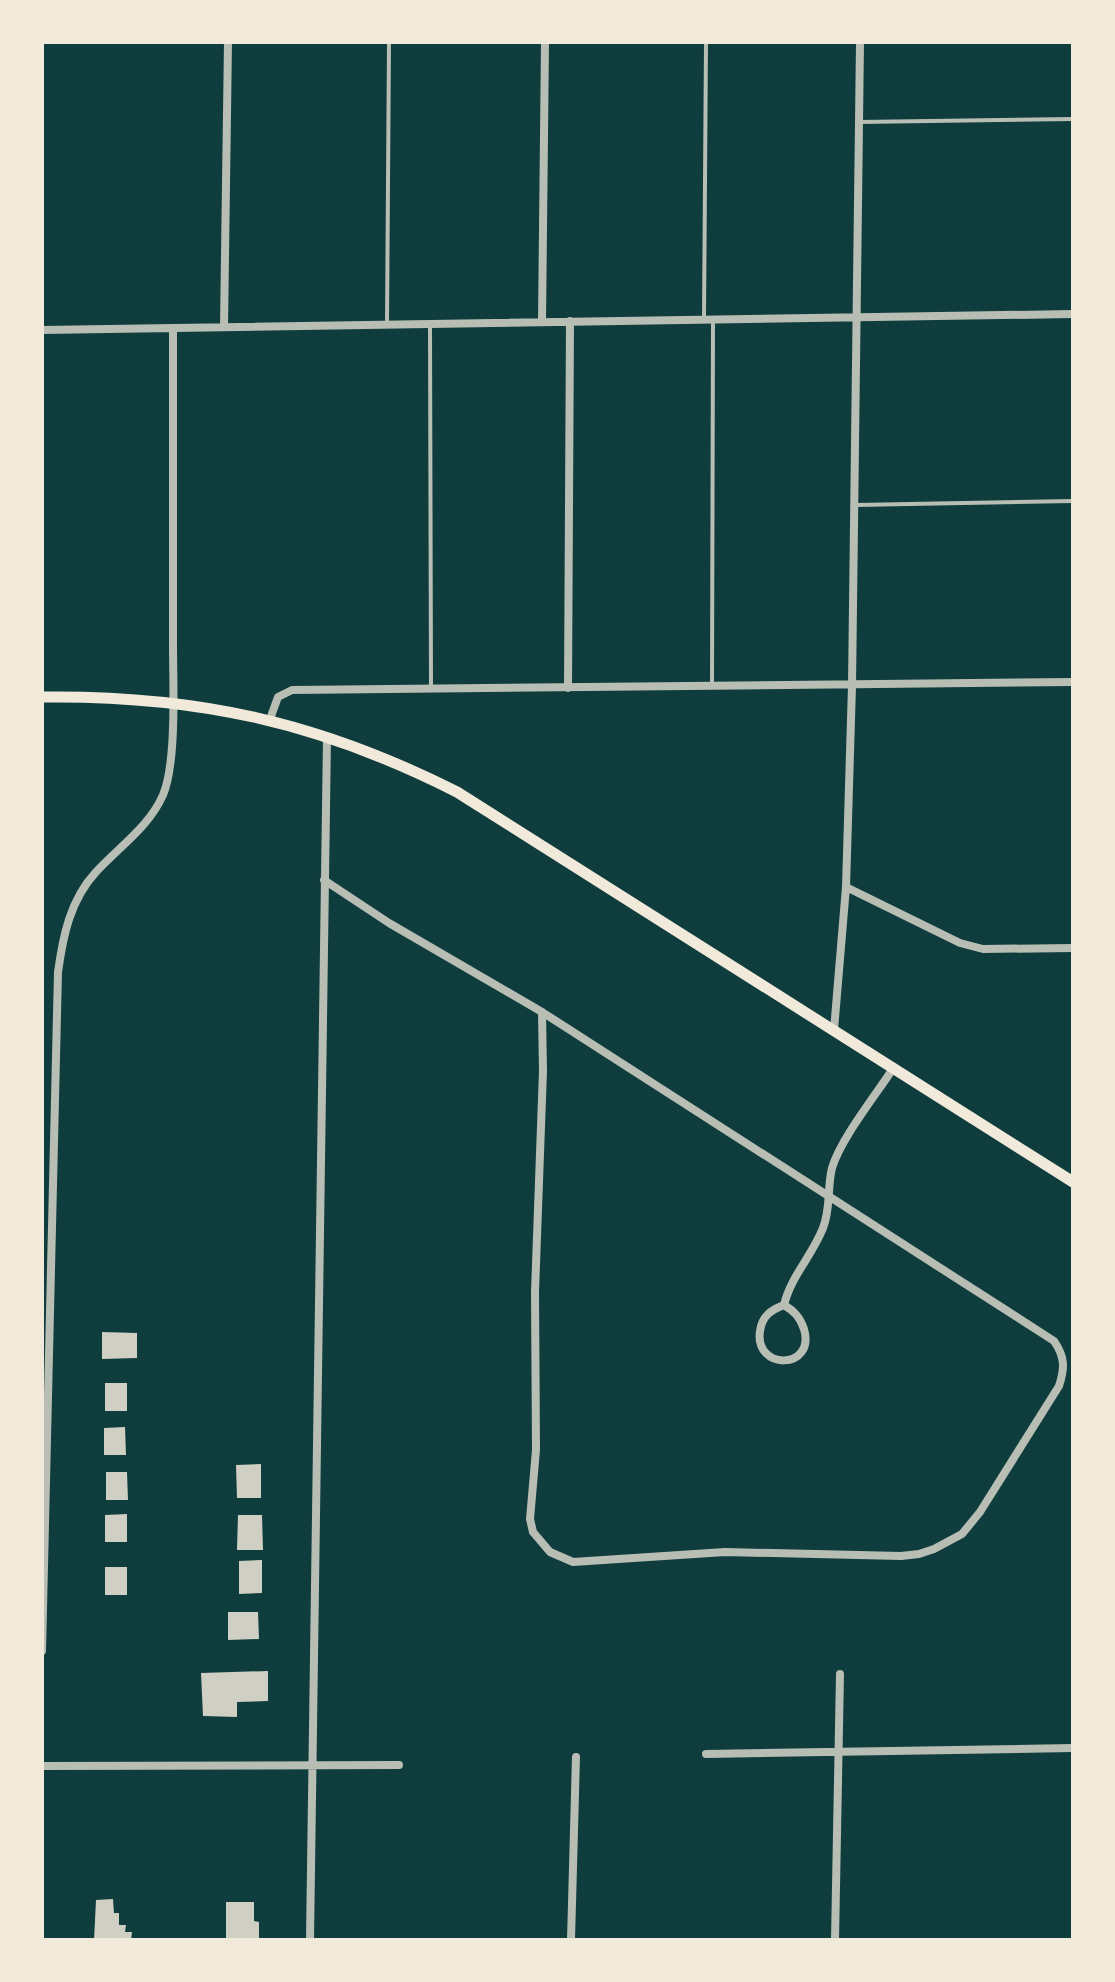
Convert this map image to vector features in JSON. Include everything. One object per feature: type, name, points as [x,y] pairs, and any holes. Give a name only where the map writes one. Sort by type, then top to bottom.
[{"type":"main road","points":[[42,697],[173,702],[270,719],[327,737],[419,773],[457,792],[1073,1182]]},
{"type":"street","points":[[224,327],[228,42]]},
{"type":"street","points":[[542,322],[545,42]]},
{"type":"street","points":[[834,1030],[846,887],[852,686],[860,42]]},
{"type":"street","points":[[42,330],[1073,314]]},
{"type":"street","points":[[568,688],[570,321]]},
{"type":"street","points":[[42,1651],[58,972],[68,919],[81,893],[95,874],[141,827],[163,794],[169,769],[173,702],[173,328]]},
{"type":"street","points":[[270,719],[278,697],[292,690],[1073,682]]},
{"type":"street","points":[[310,1940],[327,737]]},
{"type":"street","points":[[324,880],[389,923],[542,1012],[1044,1333],[1061,1350],[1065,1366],[1059,1386],[962,1534],[934,1549],[901,1556],[725,1552],[585,1563],[573,1562],[550,1552],[533,1532],[530,1519],[536,1450],[535,1292],[543,1071],[542,1012]]},
{"type":"street","points":[[846,887],[960,943],[983,949],[1073,948]]},
{"type":"street","points":[[784,1305],[790,1284],[818,1241],[828,1214],[830,1180],[837,1154],[894,1067]]},
{"type":"street","points":[[784,1305],[795,1312],[802,1322],[806,1344],[801,1353],[779,1361],[762,1348],[759,1335],[764,1317],[771,1310],[784,1305]]},
{"type":"street","points":[[835,1940],[840,1674]]},
{"type":"street","points":[[706,1754],[1073,1748]]},
{"type":"street","points":[[571,1940],[576,1757]]},
{"type":"street","points":[[42,1766],[399,1765]]},
{"type":"lane","points":[[387,325],[389,42]]},
{"type":"lane","points":[[706,42],[712,687]]},
{"type":"lane","points":[[859,122],[1073,119]]},
{"type":"lane","points":[[430,324],[431,689]]},
{"type":"lane","points":[[855,505],[1073,501]]},
{"type":"building","points":[[102,1332],[137,1333],[137,1358],[102,1359]]},
{"type":"building","points":[[105,1383],[127,1383],[127,1411],[105,1411]]},
{"type":"building","points":[[125,1427],[126,1455],[104,1455],[104,1428]]},
{"type":"building","points":[[261,1464],[261,1498],[237,1498],[236,1465]]},
{"type":"building","points":[[106,1472],[127,1472],[128,1500],[106,1500]]},
{"type":"building","points":[[127,1514],[127,1542],[105,1542],[105,1515]]},
{"type":"building","points":[[238,1515],[262,1515],[263,1550],[237,1550]]},
{"type":"building","points":[[262,1560],[262,1593],[239,1594],[239,1561]]},
{"type":"building","points":[[105,1567],[127,1567],[127,1595],[105,1595]]},
{"type":"building","points":[[228,1612],[258,1612],[259,1639],[228,1640]]},
{"type":"building","points":[[268,1671],[268,1701],[237,1702],[237,1717],[203,1716],[201,1673]]},
{"type":"building","points":[[113,1899],[114,1913],[119,1913],[119,1925],[126,1925],[125,1932],[132,1932],[131,1940],[94,1940],[96,1900]]},
{"type":"building","points":[[226,1902],[254,1902],[254,1921],[259,1922],[259,1940],[226,1940]]}]
